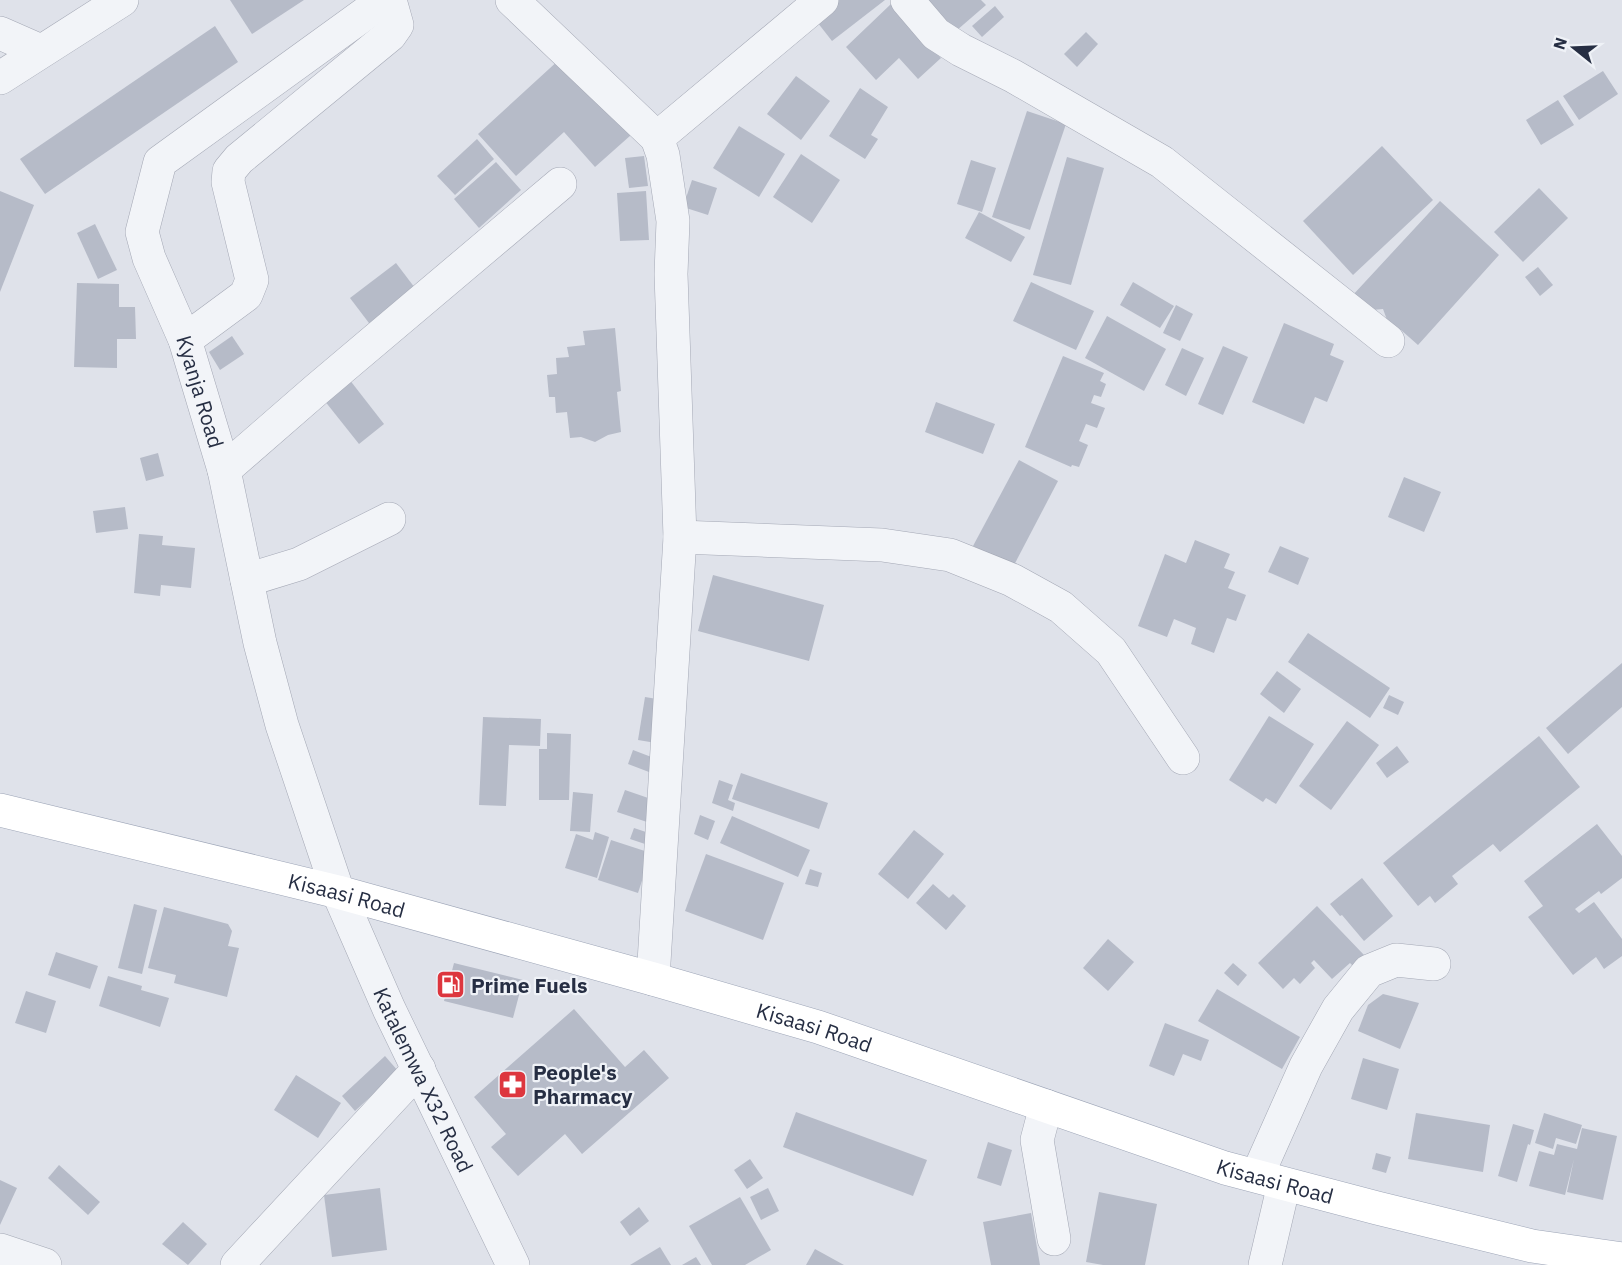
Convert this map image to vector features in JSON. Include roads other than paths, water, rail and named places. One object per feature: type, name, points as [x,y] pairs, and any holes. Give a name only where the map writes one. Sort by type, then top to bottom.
[{"type":"main road","name":"Kisaasi Road","points":[[0,810],[338,892],[818,1027],[1214,1164],[1270,1180],[1532,1246],[1622,1259]]},
{"type":"street","points":[[0,78],[122,0]]},
{"type":"street","name":"Kyanja Road","points":[[338,892],[282,725],[260,643],[224,470],[184,340],[149,258],[142,232],[160,162],[384,0]]},
{"type":"street","points":[[184,340],[246,295],[252,280],[228,182],[229,171],[239,159],[390,35],[397,25],[390,0]]},
{"type":"street","points":[[512,0],[657,138],[663,155],[673,221],[671,274],[680,537],[653,979]]},
{"type":"street","points":[[657,138],[822,0]]},
{"type":"street","points":[[906,0],[936,34],[952,45],[1013,76],[1162,162],[1388,341]]},
{"type":"street","points":[[0,33],[40,51]]},
{"type":"street","points":[[224,470],[560,184]]},
{"type":"street","points":[[247,580],[299,564],[389,519]]},
{"type":"street","points":[[680,537],[882,545],[950,555],[1012,580],[1061,608],[1111,651],[1183,758]]},
{"type":"street","name":"Katalemwa X32 Road","points":[[338,892],[389,1009],[513,1265]]},
{"type":"street","points":[[1265,1265],[1270,1180],[1306,1066],[1338,1009],[1369,971],[1396,960],[1434,964]]},
{"type":"street","points":[[237,1265],[419,1069]]},
{"type":"street","points":[[1046,1106],[1037,1140],[1054,1239]]},
{"type":"street","points":[[0,1250],[45,1265]]},
{"type":"place","name":"Prime Fuels","points":[[450,985]]},
{"type":"place","name":"People's Pharmacy","points":[[512,1084]]}]
